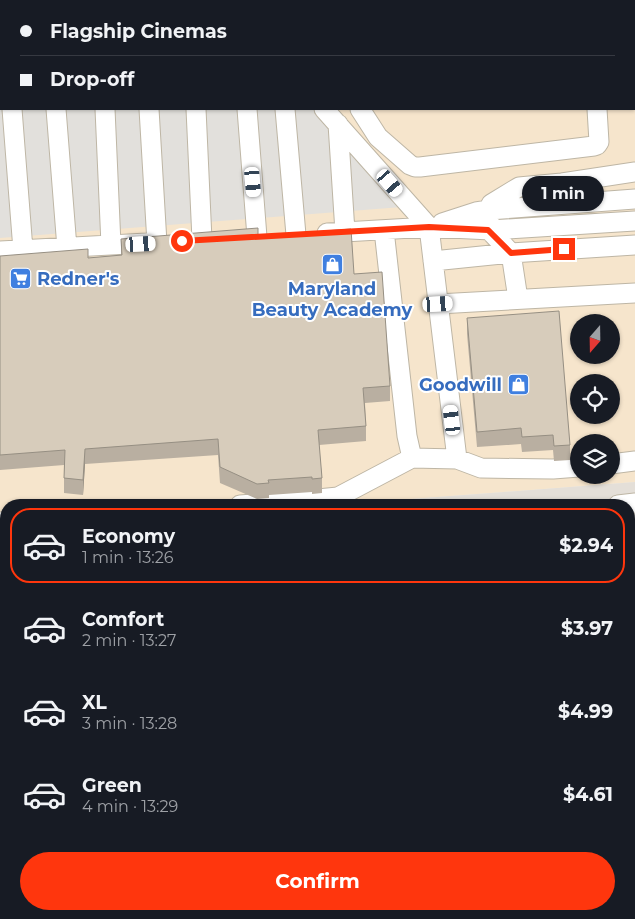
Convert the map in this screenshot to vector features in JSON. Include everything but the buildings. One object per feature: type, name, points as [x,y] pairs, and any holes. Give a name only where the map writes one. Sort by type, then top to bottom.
[{"type":"lane","points":[[12,110],[23,250]]},
{"type":"lane","points":[[56,110],[67,248]]},
{"type":"lane","points":[[105,110],[111,245]]},
{"type":"lane","points":[[149,110],[171,242]]},
{"type":"lane","points":[[196,110],[230,238]]},
{"type":"lane","points":[[230,238],[247,110]]},
{"type":"lane","points":[[285,110],[296,235]]},
{"type":"lane","points":[[325,110],[429,227],[457,459]]},
{"type":"lane","points":[[361,110],[378,137],[410,165],[415,167],[594,146],[599,142],[597,110]]},
{"type":"lane","points":[[338,124],[345,232]]},
{"type":"lane","points":[[518,300],[511,253],[488,230],[491,204],[519,188],[635,172]]},
{"type":"lane","points":[[429,227],[476,212],[489,210],[635,199]]},
{"type":"lane","points":[[0,251],[429,227],[488,230],[635,222]]},
{"type":"lane","points":[[384,230],[407,436],[412,458]]},
{"type":"lane","points":[[433,261],[511,253],[635,245]]},
{"type":"lane","points":[[438,304],[635,293]]},
{"type":"lane","points":[[314,499],[338,497],[412,458],[457,459],[481,468],[570,468]]},
{"type":"lane","points":[[620,463],[635,461]]},
{"type":"shaded area","points":[[0,110],[635,110],[635,482],[620,483],[620,434],[570,434],[570,484],[609,484],[411,499],[0,499]]},
{"type":"shaded area","points":[[0,110],[323,110],[402,207],[0,238]]},
{"type":"shaded area","points":[[635,482],[635,499],[411,499]]},
{"type":"place","name":"Maryland Beauty Academy","points":[[332,264]]},
{"type":"place","name":"Redner's","points":[[21,279]]},
{"type":"place","name":"Goodwill","points":[[518,385]]},
{"type":"route","points":[[182,241],[429,227],[488,230],[511,253],[564,249]]}]
